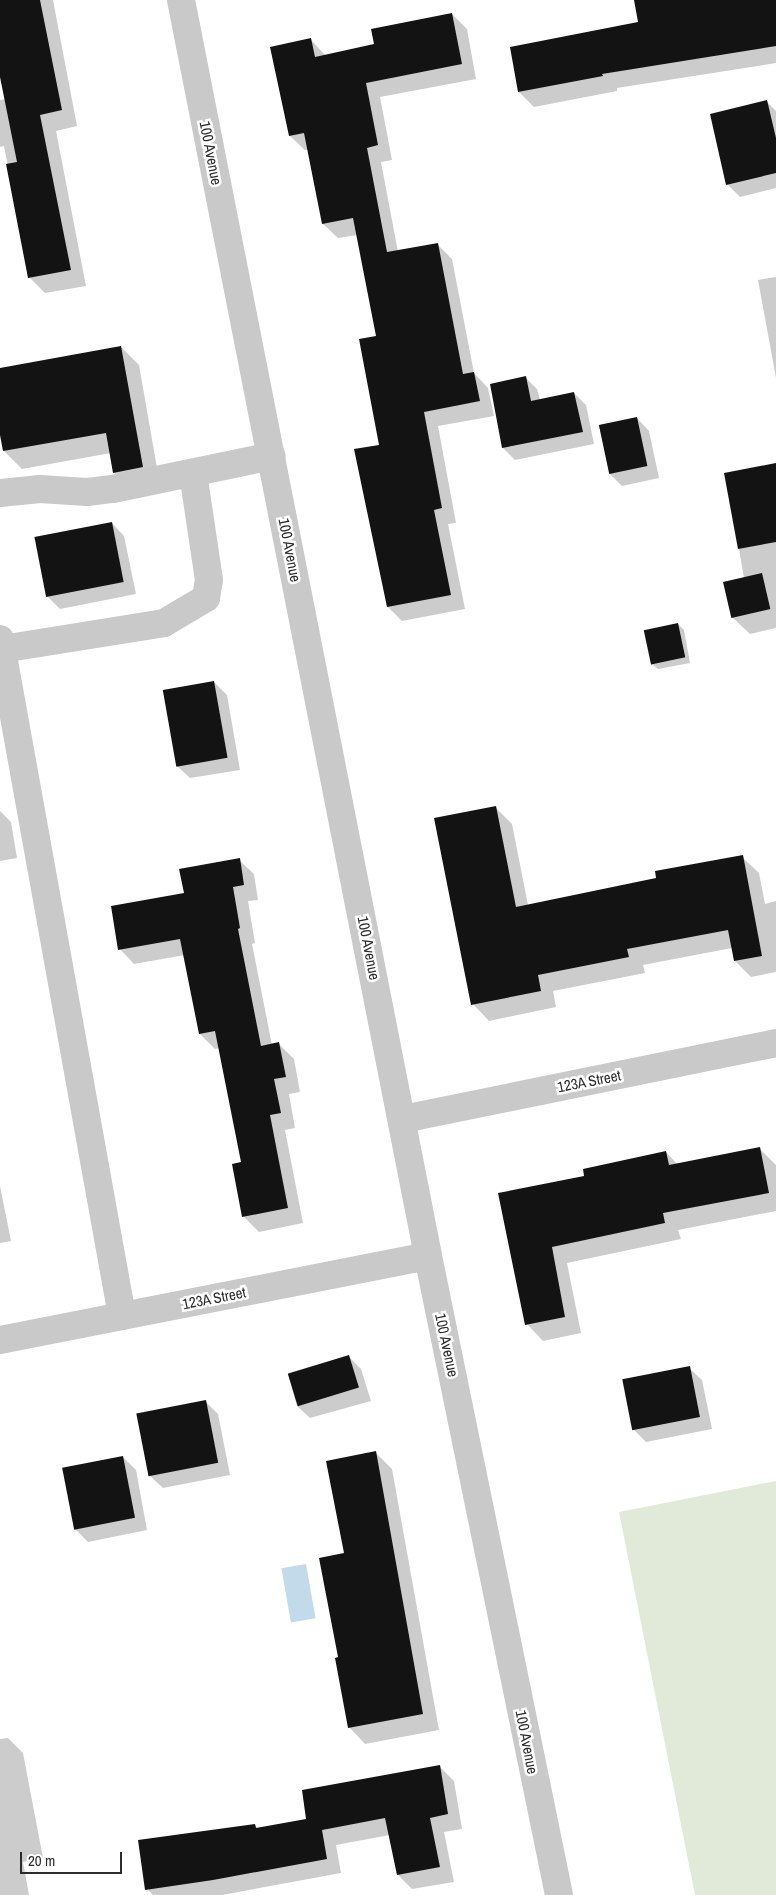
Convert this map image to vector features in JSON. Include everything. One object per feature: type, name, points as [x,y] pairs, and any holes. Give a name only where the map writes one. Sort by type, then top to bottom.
[{"type":"street","name":"100 Avenue","points":[[181,0],[403,1119],[428,1256],[559,1895]]},
{"type":"street","points":[[0,493],[40,489],[87,492],[193,473],[272,456]]},
{"type":"street","points":[[122,1316],[1,644],[164,623],[206,598],[209,580],[193,473]]},
{"type":"street","name":"123A Street","points":[[403,1119],[776,1043]]},
{"type":"street","name":"123A Street","points":[[0,1340],[428,1256]]},
{"type":"green space","points":[[776,1481],[776,1895],[695,1895],[619,1512]]},
{"type":"water","points":[[306,1564],[316,1618],[291,1623],[281,1568]]},
{"type":"building","points":[[0,0],[40,0],[62,110],[40,115],[71,270],[28,278],[6,164],[17,162],[0,77]]},
{"type":"building","points":[[634,0],[776,0],[776,46],[602,74],[603,76],[518,92],[510,47],[638,22]]},
{"type":"building","points":[[452,13],[462,64],[366,83],[378,145],[367,148],[387,252],[438,243],[463,374],[474,372],[480,401],[424,412],[442,508],[434,510],[451,595],[387,607],[354,449],[379,445],[359,339],[376,336],[353,218],[322,224],[304,133],[289,136],[270,47],[311,38],[315,57],[374,44],[371,29]]},
{"type":"building","points":[[767,100],[776,138],[776,173],[726,185],[710,114]]},
{"type":"building","points":[[121,346],[143,467],[113,473],[106,433],[3,451],[0,435],[0,368]]},
{"type":"building","points":[[526,376],[531,401],[574,392],[583,432],[502,448],[490,384]]},
{"type":"building","points":[[637,417],[647,466],[609,474],[599,425]]},
{"type":"building","points":[[776,463],[776,542],[738,549],[724,473]]},
{"type":"building","points":[[112,522],[124,582],[46,597],[34,537]]},
{"type":"building","points":[[762,573],[770,609],[731,618],[723,582]]},
{"type":"building","points":[[678,623],[685,657],[651,665],[644,630]]},
{"type":"building","points":[[214,681],[228,758],[176,767],[163,690]]},
{"type":"building","points":[[496,806],[516,907],[656,878],[655,871],[743,855],[762,956],[734,961],[728,930],[627,949],[629,957],[538,975],[541,991],[471,1005],[434,818]]},
{"type":"building","points":[[240,858],[244,885],[233,887],[240,928],[238,929],[261,1046],[279,1042],[286,1077],[274,1079],[281,1113],[270,1115],[288,1208],[242,1217],[232,1164],[241,1162],[215,1031],[199,1034],[180,939],[118,950],[111,906],[184,893],[179,869]]},
{"type":"building","points":[[760,1147],[769,1193],[663,1213],[665,1223],[552,1247],[565,1317],[525,1325],[498,1193],[584,1176],[583,1169],[666,1151],[669,1165]]},
{"type":"building","points":[[349,1355],[359,1388],[298,1406],[288,1374]]},
{"type":"building","points":[[690,1366],[700,1417],[632,1430],[622,1379]]},
{"type":"building","points":[[206,1400],[218,1463],[149,1476],[136,1414]]},
{"type":"building","points":[[376,1451],[423,1714],[348,1728],[335,1658],[338,1657],[319,1558],[344,1553],[326,1461]]},
{"type":"building","points":[[123,1456],[135,1518],[74,1530],[62,1468]]},
{"type":"building","points":[[440,1765],[448,1814],[430,1818],[440,1867],[397,1875],[385,1818],[322,1830],[327,1859],[213,1880],[145,1890],[138,1840],[255,1824],[256,1828],[306,1819],[302,1790]]}]
